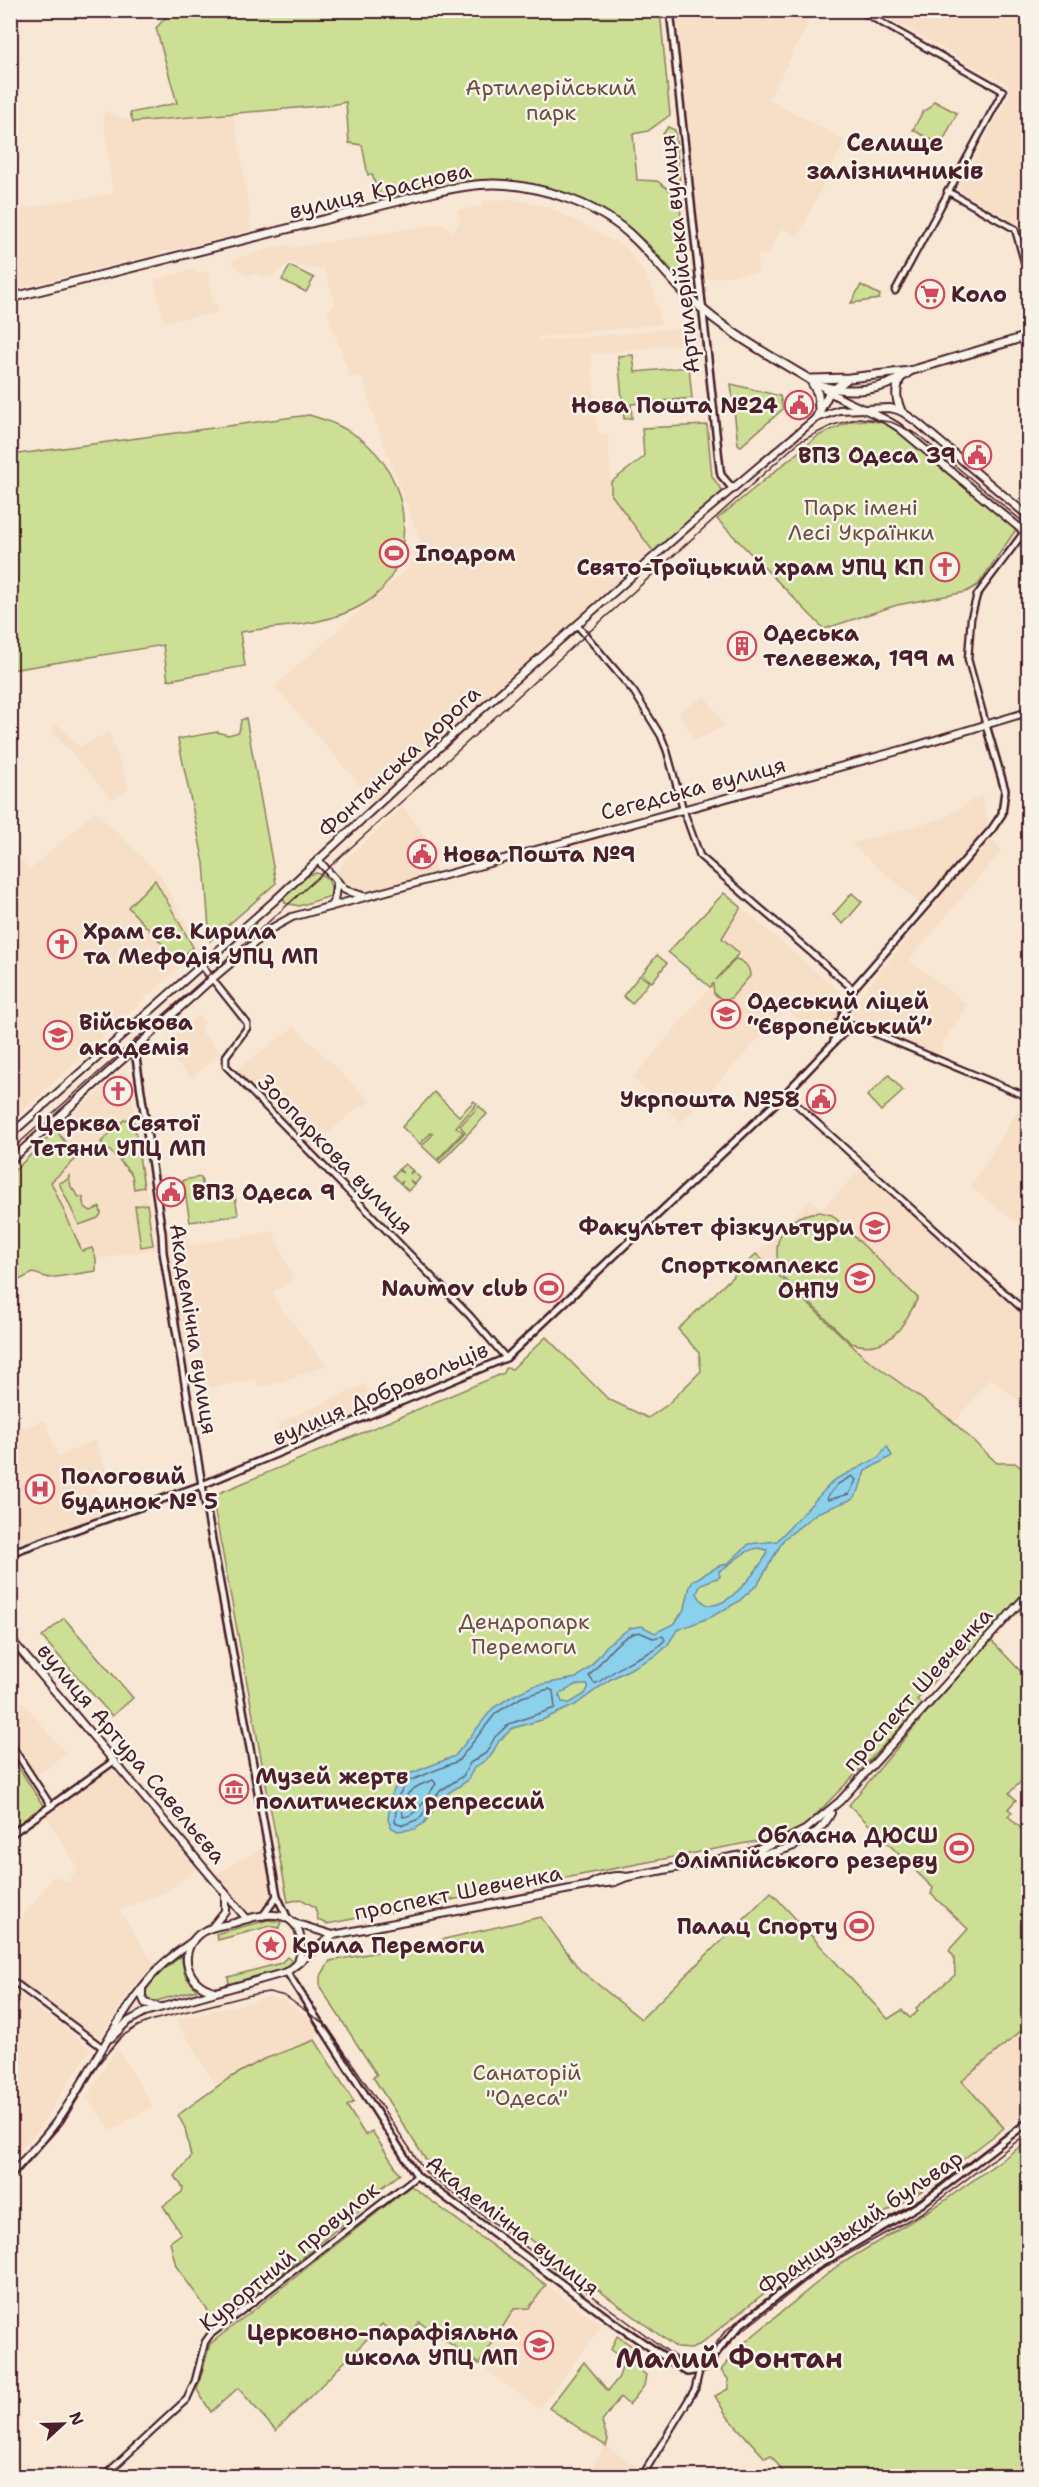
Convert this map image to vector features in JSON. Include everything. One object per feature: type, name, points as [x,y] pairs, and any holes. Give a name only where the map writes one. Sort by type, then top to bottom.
[{"type":"main road","name":"вулиця Краснова","points":[[10,298],[431,193],[472,185],[494,184],[544,191],[582,205],[616,223],[719,323],[831,391],[857,391],[900,378]]},
{"type":"main road","points":[[817,416],[818,394],[809,379],[849,378],[909,371],[1029,336]]},
{"type":"main road","points":[[901,411],[896,401],[896,392],[900,378],[909,371]]},
{"type":"main road","points":[[817,416],[831,391],[849,378]]},
{"type":"main road","points":[[831,391],[896,426],[1026,533]]},
{"type":"main road","points":[[817,416],[834,411],[861,409],[890,408],[901,411],[925,428],[1029,516]]},
{"type":"main road","points":[[896,426],[896,415],[901,411]]},
{"type":"main road","name":"Фонтанська дорога","points":[[10,1136],[318,860],[456,732],[693,522],[817,416]]},
{"type":"main road","name":"Сегедська вулиця","points":[[213,978],[272,928],[292,917],[905,749],[1029,712]]},
{"type":"main road","points":[[318,860],[352,894],[367,897]]},
{"type":"main road","points":[[330,908],[334,901],[337,881]]},
{"type":"main road","points":[[10,1161],[135,1051],[213,978]]},
{"type":"main road","name":"проспект Шевченка","points":[[111,2038],[136,2016],[159,2007],[287,1972],[333,1935],[591,1885],[597,1880],[621,1875],[627,1877],[742,1855],[798,1834],[833,1809],[1029,1594]]},
{"type":"main road","name":"вулиця Артура Савельєва","points":[[10,1638],[248,1919]]},
{"type":"main road","name":"вулиця Артура Савельєва","points":[[211,1928],[224,1914],[225,1892]]},
{"type":"main road","name":"проспект Шевченка","points":[[211,1928],[277,1915],[333,1935]]},
{"type":"main road","points":[[290,1921],[299,1930],[303,1944],[296,1967]]},
{"type":"main road","points":[[10,2175],[51,2130],[111,2038],[124,2013],[146,1983],[169,1959],[201,1933],[211,1928]]},
{"type":"main road","points":[[193,1941],[187,1958],[192,1976],[206,1988],[218,1991]]},
{"type":"main road","points":[[146,1983],[141,1994],[142,1999],[147,2004],[159,2007]]},
{"type":"street","name":"Артилерійська вулиця","points":[[670,10],[720,469],[721,475],[734,489]]},
{"type":"street","points":[[859,10],[1003,91],[895,291]]},
{"type":"street","points":[[947,191],[1015,229],[1029,275]]},
{"type":"street","points":[[986,725],[968,659],[971,618],[977,595],[1026,533]]},
{"type":"street","points":[[577,625],[634,692],[661,736],[700,856],[853,988]]},
{"type":"street","name":"вулиця Добровольців","points":[[10,1553],[202,1485],[506,1358],[785,1094],[833,1044],[845,1026],[843,1014],[853,988],[992,829],[1002,814],[1005,790],[986,725]]},
{"type":"street","name":"Зоопаркова вулиця","points":[[201,965],[248,1025],[226,1056],[226,1066],[470,1316],[506,1358]]},
{"type":"street","points":[[845,1026],[854,1026],[889,1039],[1029,1097]]},
{"type":"street","name":"вулиця Добровольців","points":[[833,1044],[837,1030],[845,1026]]},
{"type":"street","name":"Академічна вулиця","points":[[135,1051],[163,1252],[202,1485],[277,1896],[290,1921]]},
{"type":"street","points":[[785,1094],[1029,1314]]},
{"type":"street","points":[[10,1743],[51,1806]]},
{"type":"street","points":[[10,1835],[114,1761]]},
{"type":"street","points":[[263,1916],[277,1896]]},
{"type":"street","name":"Академічна вулиця","points":[[287,1972],[417,2176],[653,2350],[682,2370],[692,2373],[699,2372]]},
{"type":"street","points":[[10,1979],[103,2048]]},
{"type":"street","name":"Французький бульвар","points":[[642,2476],[695,2389],[699,2372],[741,2324],[815,2267],[921,2204],[1029,2122]]},
{"type":"street","name":"Курортний провулок","points":[[104,2476],[187,2399],[195,2381],[205,2342],[210,2335],[417,2176]]},
{"type":"shaded area","points":[[774,10],[775,13],[803,11],[807,26],[768,100],[845,140],[798,236],[781,228],[770,253],[757,255],[758,272],[699,279],[674,47],[680,44],[677,11]]},
{"type":"shaded area","points":[[878,11],[1028,11],[1028,216],[1022,227],[958,189],[1010,94],[1008,85]]},
{"type":"shaded area","points":[[103,111],[133,122],[234,114],[252,230],[11,290],[10,211],[113,193]]},
{"type":"shaded area","points":[[513,199],[551,208],[626,248],[646,276],[654,293],[661,324],[538,337],[538,341],[697,327],[699,342],[591,354],[597,432],[608,435],[611,494],[655,554],[376,804],[275,686],[408,568],[420,540],[374,418],[362,376],[350,378],[327,311],[336,304],[323,267],[308,269],[290,262],[273,275],[265,277],[256,273],[246,276],[231,261],[287,245],[292,248],[432,225],[444,224],[452,232],[460,222],[458,210],[480,207],[483,201]]},
{"type":"shaded area","points":[[196,269],[194,274],[209,271],[212,304],[216,304],[218,312],[164,322],[154,280]]},
{"type":"shaded area","points":[[705,696],[725,726],[695,741],[679,712]]},
{"type":"shaded area","points":[[57,724],[80,747],[109,732],[129,789],[112,799],[52,731]]},
{"type":"shaded area","points":[[981,795],[989,829],[923,906],[851,844],[944,818]]},
{"type":"shaded area","points":[[403,807],[428,840],[436,874],[368,894],[351,890],[337,873],[345,860]]},
{"type":"shaded area","name":"Військова академія","points":[[95,811],[160,875],[199,949],[11,1121],[11,849],[30,870]]},
{"type":"shaded area","points":[[990,837],[1002,850],[909,960],[968,1005],[942,1043],[939,1058],[848,1019],[847,1013]]},
{"type":"shaded area","name":"Одеський ліцей “Європейський”","points":[[724,893],[844,996],[829,1036],[807,1026],[786,1009],[681,1122],[633,1078],[710,987],[668,952]]},
{"type":"shaded area","points":[[198,1015],[205,1022],[199,1029],[220,1052],[192,1078],[161,1047]]},
{"type":"shaded area","points":[[294,1027],[370,1101],[362,1107],[359,1106],[312,1147],[236,1070]]},
{"type":"shaded area","points":[[125,1069],[132,1097],[155,1249],[96,1259],[92,1248],[83,1251],[51,1182],[77,1158],[56,1130]]},
{"type":"shaded area","points":[[1025,1099],[1028,1100],[1028,1231],[971,1187]]},
{"type":"shaded area","points":[[861,1169],[1028,1319],[1028,1408],[989,1378],[954,1423],[862,1356],[756,1254],[811,1199],[821,1210]]},
{"type":"shaded area","points":[[186,1229],[190,1245],[273,1231],[293,1279],[273,1292],[276,1302],[326,1365],[285,1381],[258,1387],[256,1379],[208,1388],[201,1347],[184,1349],[164,1233]]},
{"type":"shaded area","points":[[365,1384],[376,1406],[284,1444],[277,1424]]},
{"type":"shaded area","name":"Пологовий будинок № 5","points":[[45,1420],[58,1457],[95,1440],[107,1473],[94,1478],[107,1513],[11,1546],[11,1432]]},
{"type":"shaded area","points":[[20,1699],[66,1754],[36,1776],[11,1736],[11,1704]]},
{"type":"shaded area","points":[[112,1767],[199,1867],[165,1892],[119,1910],[154,1964],[134,1986],[97,2040],[11,1976],[11,1933],[54,1876],[67,1882],[78,1868],[45,1814]]},
{"type":"shaded area","points":[[265,1846],[273,1887],[273,1902],[264,1912],[253,1917],[246,1916],[215,1875]]},
{"type":"shaded area","points":[[10,1986],[90,2049],[38,2130],[11,2160]]},
{"type":"shaded area","points":[[270,1997],[283,2000],[309,2018],[318,2032],[315,2040],[262,2060],[217,2087],[176,2020]]},
{"type":"shaded area","points":[[1027,2024],[1028,2109],[1004,2128],[962,2081]]},
{"type":"shaded area","points":[[117,2047],[152,2106],[111,2131],[87,2097]]},
{"type":"shaded area","name":"Церковно-парафіяльна школа УПЦ МП","points":[[546,2285],[602,2326],[539,2409],[479,2364],[514,2309],[529,2308]]},
{"type":"shaded area","points":[[606,2446],[639,2468],[633,2476],[586,2476]]},
{"type":"green space","name":"Артилерійський парк","points":[[172,11],[660,11],[670,115],[648,131],[633,134],[637,180],[657,181],[679,197],[687,277],[684,280],[679,278],[648,244],[614,217],[572,197],[481,182],[392,201],[387,199],[378,191],[372,174],[368,175],[362,145],[349,143],[346,102],[133,122],[130,113],[177,103],[156,28]]},
{"type":"green space","points":[[934,101],[957,113],[941,145],[913,130],[923,111],[930,108]]},
{"type":"green space","points":[[668,127],[675,130],[680,186],[669,177],[663,134]]},
{"type":"green space","points":[[290,266],[314,278],[306,292],[282,280]]},
{"type":"green space","points":[[861,285],[880,295],[879,299],[851,303]]},
{"type":"green space","points":[[633,355],[635,372],[689,367],[692,398],[631,404],[632,418],[624,419],[618,356]]},
{"type":"green space","points":[[731,384],[780,396],[783,409],[741,446],[738,444]]},
{"type":"green space","points":[[309,415],[356,435],[384,463],[395,483],[404,528],[401,550],[394,571],[382,589],[364,604],[335,617],[304,624],[240,632],[245,666],[168,680],[163,645],[11,670],[11,455]]},
{"type":"green space","name":"Парк імені Лесі Українки","points":[[867,420],[884,423],[905,436],[1014,527],[1015,531],[978,585],[966,592],[897,605],[824,629],[717,519],[818,436],[851,421]]},
{"type":"green space","points":[[707,425],[712,476],[724,494],[655,554],[611,494],[611,482],[644,457],[642,428]]},
{"type":"green space","points":[[246,718],[276,883],[210,941],[204,863],[178,739],[217,732],[228,735],[239,732],[241,720]]},
{"type":"green space","points":[[316,873],[329,881],[331,896],[299,906],[285,903],[283,896],[304,876]]},
{"type":"green space","points":[[155,880],[193,947],[178,961],[128,907]]},
{"type":"green space","points":[[724,893],[741,907],[722,938],[739,953],[716,980],[736,959],[746,965],[750,976],[731,998],[725,1001],[714,994],[713,984],[710,987],[668,952]]},
{"type":"green space","points":[[852,893],[862,902],[843,924],[833,915]]},
{"type":"green space","points":[[657,955],[667,963],[652,982],[642,974]]},
{"type":"green space","points":[[640,975],[649,982],[632,1004],[623,996]]},
{"type":"green space","points":[[889,1075],[903,1091],[881,1111],[867,1096]]},
{"type":"green space","points":[[434,1092],[459,1116],[474,1101],[477,1104],[456,1127],[463,1132],[437,1160],[422,1146],[433,1134],[431,1133],[420,1144],[402,1127]]},
{"type":"green space","points":[[479,1106],[487,1114],[440,1163],[438,1161],[465,1132],[460,1126]]},
{"type":"green space","points":[[133,1118],[137,1142],[119,1160],[101,1142],[124,1120]]},
{"type":"green space","points":[[56,1130],[77,1158],[51,1182],[82,1251],[92,1248],[96,1259],[96,1271],[49,1278],[33,1273],[11,1284],[11,1174]]},
{"type":"green space","points":[[137,1144],[144,1187],[134,1189],[132,1175],[120,1161]]},
{"type":"green space","points":[[405,1164],[412,1170],[410,1174],[413,1171],[420,1178],[415,1184],[410,1180],[414,1185],[408,1191],[401,1184],[403,1181],[400,1183],[393,1176],[398,1170],[403,1173],[399,1169]]},
{"type":"green space","points":[[69,1176],[71,1187],[79,1197],[83,1197],[86,1208],[91,1211],[100,1207],[101,1214],[98,1218],[79,1225],[59,1183],[67,1180]]},
{"type":"green space","points":[[201,1177],[204,1195],[234,1190],[238,1215],[190,1222],[183,1180]]},
{"type":"green space","points":[[147,1204],[153,1245],[141,1247],[135,1206]]},
{"type":"green space","points":[[819,1212],[832,1215],[918,1298],[907,1319],[893,1336],[885,1341],[864,1346],[851,1343],[784,1278],[777,1254],[781,1234],[796,1219]]},
{"type":"green space","name":"Дендропарк Перемоги","points":[[756,1254],[863,1356],[951,1420],[997,1463],[1015,1463],[1028,1473],[1028,1592],[974,1652],[965,1646],[917,1700],[923,1705],[798,1833],[327,1924],[318,1920],[315,1907],[301,1899],[288,1902],[212,1496],[504,1373],[506,1368],[512,1369],[546,1337],[608,1399],[648,1418],[667,1405],[701,1371],[699,1353],[678,1329]]},
{"type":"green space","points":[[64,1618],[133,1698],[112,1716],[42,1637]]},
{"type":"green space","name":"Санаторій \"Одеса\"","points":[[989,1638],[1028,1679],[1028,1775],[1009,1793],[1016,1800],[1008,1809],[1012,1812],[1008,1816],[1028,1835],[1028,1843],[1021,1852],[1028,1859],[1028,2025],[962,2081],[1004,2128],[925,2189],[806,2260],[699,2345],[691,2349],[677,2348],[429,2165],[373,2077],[377,2075],[320,1987],[320,1977],[330,1961],[431,1942],[541,1917],[580,1970],[641,2019],[771,1892],[888,2019],[902,2010],[910,2018],[918,2011],[916,2008],[955,1975],[954,1957],[949,1950],[968,1929],[931,1894],[933,1888],[849,1805]]},
{"type":"green space","points":[[10,1754],[44,1807],[11,1830],[10,1830]]},
{"type":"green space","points":[[268,1920],[281,1922],[279,1928],[270,1926],[218,1940],[216,1934]]},
{"type":"green space","points":[[181,1956],[185,1976],[197,1990],[148,2001],[144,1994],[153,1979]]},
{"type":"green space","points":[[287,1957],[292,1961],[281,1970],[229,1984],[228,1977],[281,1963]]},
{"type":"green space","points":[[315,2040],[354,2102],[347,2106],[365,2135],[372,2131],[400,2174],[360,2204],[363,2208],[218,2325],[176,2266],[170,2242],[181,2234],[163,2206],[182,2192],[183,2188],[175,2176],[191,2157],[185,2128],[178,2115],[228,2079],[262,2060]]},
{"type":"green space","points":[[1028,2141],[1028,2476],[786,2476],[771,2455],[765,2458],[727,2416],[715,2396],[728,2389],[728,2379],[721,2370],[743,2344],[836,2267],[941,2203]]},
{"type":"green space","points":[[411,2186],[546,2285],[529,2308],[514,2309],[479,2364],[419,2322],[403,2344],[382,2324],[276,2431],[238,2388],[211,2412],[197,2390],[210,2344]]},
{"type":"green space","points":[[617,2336],[638,2350],[629,2362],[646,2375],[644,2386],[629,2405],[620,2397],[602,2422],[608,2440],[606,2446],[549,2408],[584,2362],[608,2391],[619,2377],[623,2362],[611,2349]]},
{"type":"water","points":[[887,1446],[892,1456],[865,1471],[859,1490],[853,1499],[817,1513],[784,1539],[758,1584],[738,1602],[711,1617],[677,1630],[667,1646],[657,1655],[611,1679],[575,1705],[542,1720],[513,1728],[499,1741],[490,1757],[474,1768],[467,1781],[445,1795],[424,1823],[415,1829],[398,1831],[392,1828],[388,1820],[391,1796],[397,1784],[407,1775],[455,1756],[493,1708],[533,1686],[576,1678],[590,1667],[608,1644],[630,1628],[642,1626],[655,1633],[675,1623],[685,1608],[690,1586],[694,1580],[727,1564],[749,1544],[777,1541],[834,1480],[878,1458]],"holes":[[[758,1548],[767,1550],[766,1556],[744,1584],[723,1602],[713,1605],[704,1603],[697,1593],[701,1584],[720,1577],[719,1571],[747,1552]],[[576,1685],[588,1685],[585,1694],[570,1703],[562,1702],[559,1694]]]},
{"type":"tram line","points":[[10,1151],[283,909],[799,442],[833,425],[859,418],[891,422],[917,434],[1028,526]]},
{"type":"tram line","points":[[10,2183],[63,2123],[100,2062],[121,2037],[153,2020],[255,1994],[269,1992],[285,1996],[327,2026],[427,2174],[681,2361],[692,2365],[704,2361],[725,2331],[808,2266],[941,2186],[1028,2117]]},
{"type":"tram line","points":[[701,2370],[714,2364],[728,2342],[820,2270],[923,2212],[1028,2133]]},
{"type":"place","name":"Коло","points":[[930,294]]},
{"type":"place","name":"Нова Пошта №24","points":[[799,405]]},
{"type":"place","name":"ВПЗ Одеса 39","points":[[977,455]]},
{"type":"place","name":"Іподром","points":[[394,553]]},
{"type":"place","name":"Свято-Троїцький храм УПЦ КП","points":[[945,567]]},
{"type":"place","name":"Одеська телевежа, 199 м","points":[[742,646]]},
{"type":"place","name":"Нова Пошта №9","points":[[422,854]]},
{"type":"place","name":"Храм св. Кирила та Мефодія УПЦ МП","points":[[62,944]]},
{"type":"place","name":"Одеський ліцей “Європейський”","points":[[726,1014]]},
{"type":"place","name":"Військова академія","points":[[58,1035]]},
{"type":"place","name":"Церква Святої Тетяни УПЦ МП","points":[[118,1091]]},
{"type":"place","name":"Укрпошта №58","points":[[821,1099]]},
{"type":"place","name":"ВПЗ Одеса 9","points":[[171,1192]]},
{"type":"place","name":"Факультет фізкультури","points":[[875,1227]]},
{"type":"place","name":"Спорткомплекс ОНПУ","points":[[860,1278]]},
{"type":"place","name":"Naumov club","points":[[549,1288]]},
{"type":"place","name":"Пологовий будинок № 5","points":[[40,1489]]},
{"type":"place","name":"Музей жертв политических репрессий","points":[[234,1789]]},
{"type":"place","name":"Обласна ДЮСШ Олімпійського резерву","points":[[959,1848]]},
{"type":"place","name":"Палац Спорту","points":[[859,1926]]},
{"type":"place","name":"Крила Перемоги","points":[[271,1945]]},
{"type":"place","name":"Церковно-парафіяльна школа УПЦ МП","points":[[539,2345]]},
{"type":"district","name":"Селище залізничників","points":[[895,157]]},
{"type":"district","name":"Малий Фонтан","points":[[729,2358]]}]
